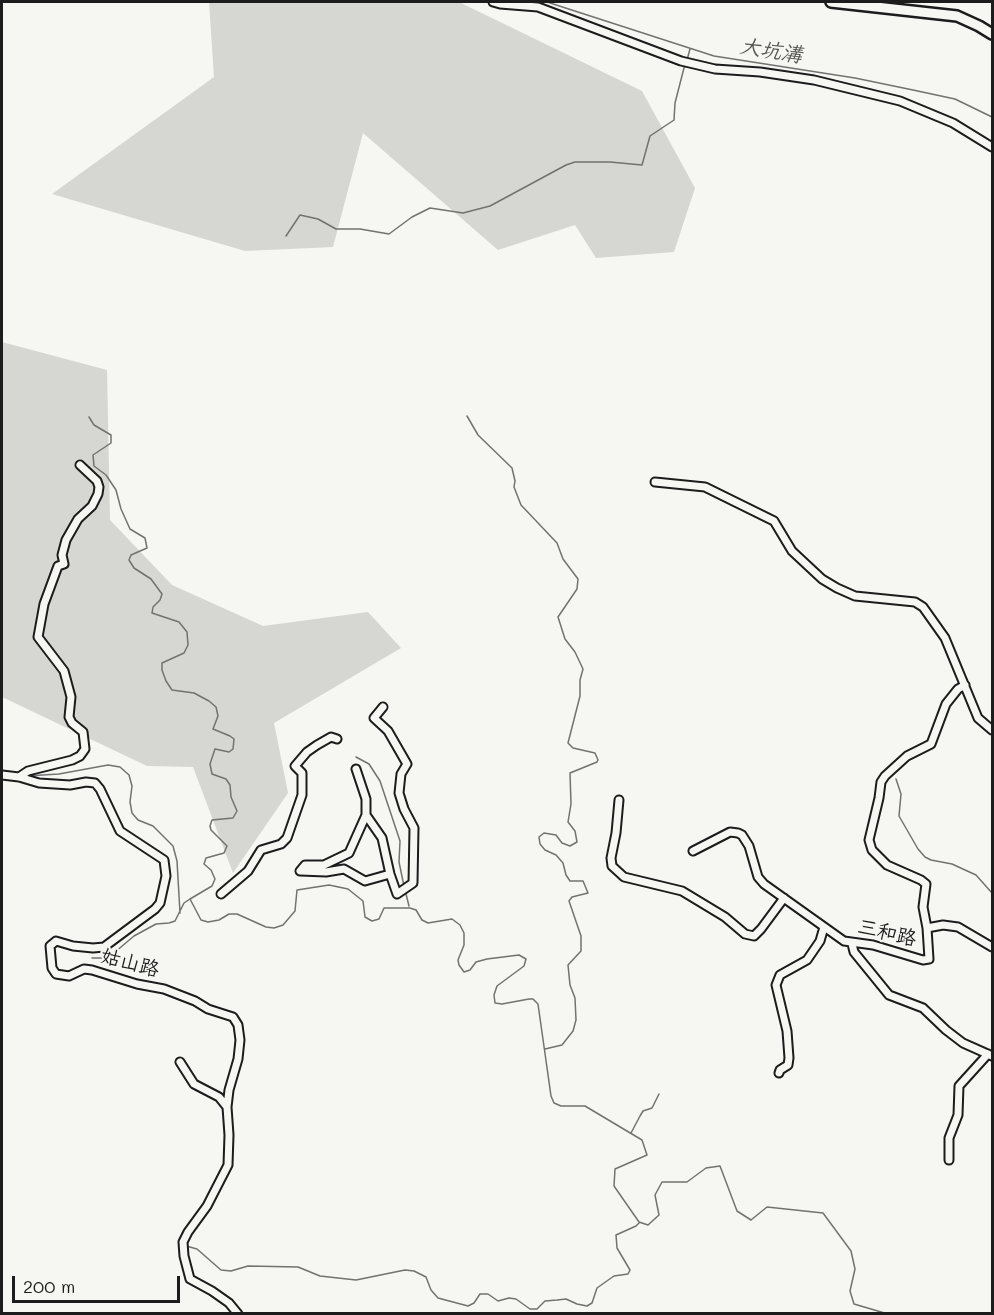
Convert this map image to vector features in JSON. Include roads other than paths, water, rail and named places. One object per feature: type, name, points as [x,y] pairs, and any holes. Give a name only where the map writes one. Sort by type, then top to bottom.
[{"type":"main road","points":[[831,2],[957,16],[993,34]]},
{"type":"street","points":[[493,2],[538,7],[681,62],[715,69],[760,72],[814,80],[900,101],[953,123],[993,147]]},
{"type":"street","points":[[2,775],[19,777],[28,771],[72,760],[80,756],[85,749],[83,732],[72,723],[69,717],[71,697],[64,671],[38,637],[44,604],[58,566],[64,564],[66,540],[78,519],[92,506],[98,494],[98,482],[80,465]]},
{"type":"street","points":[[655,482],[705,487],[774,521],[792,551],[822,579],[837,588],[855,596],[915,602],[922,607],[945,638],[978,718],[993,730]]},
{"type":"street","name":"三和路","points":[[693,851],[730,832],[742,834],[753,855],[758,876],[764,884],[844,941],[852,944],[873,945],[924,960],[929,959],[923,907],[926,884],[887,864],[872,850],[868,840],[881,782],[907,756],[931,744],[946,704],[958,689],[965,686]]},
{"type":"street","points":[[366,815],[382,838],[397,894],[413,883],[414,828],[399,793],[401,774],[407,764],[388,731],[374,718],[383,708]]},
{"type":"street","points":[[221,894],[248,871],[261,850],[278,846],[287,838],[302,795],[302,773],[295,766],[307,752],[317,745],[331,737],[337,739]]},
{"type":"street","points":[[356,769],[366,799],[366,815],[349,853],[324,865],[305,865],[300,871],[326,872],[344,869],[365,881],[390,874]]},
{"type":"street","name":"姑山路","points":[[19,777],[39,783],[70,785],[94,783],[100,789],[120,831],[164,860],[166,876],[160,903],[155,909],[104,947],[83,947],[56,940],[50,946],[52,968],[56,974],[69,976],[84,969],[92,970],[164,989],[195,1001],[208,1009],[233,1017],[238,1025],[240,1040],[238,1059],[229,1090],[227,1107],[228,1165],[207,1206],[188,1233],[183,1248],[189,1279],[229,1303],[238,1314]]},
{"type":"street","points":[[619,800],[611,858],[612,866],[624,877],[682,891],[724,917],[745,934],[754,936],[762,929],[784,898]]},
{"type":"street","points":[[927,928],[943,925],[958,927],[993,947]]},
{"type":"street","points":[[779,1073],[788,1065],[789,1058],[787,1031],[776,985],[780,975],[807,960],[820,941],[824,927]]},
{"type":"street","points":[[852,944],[854,952],[889,995],[923,1008],[963,1043],[990,1055],[959,1086],[958,1115],[949,1138],[949,1160]]},
{"type":"street","points":[[180,1062],[194,1084],[219,1097],[227,1107]]},
{"type":"waterway","name":"大坑溝","points":[[547,2],[714,56],[855,78],[955,99],[992,117]]},
{"type":"waterway","points":[[687,60],[690,49]]},
{"type":"waterway","points":[[286,236],[300,215],[318,219],[336,229],[360,229],[389,234],[412,217],[430,208],[463,213],[490,206],[575,162],[642,165],[650,136],[674,120],[675,103],[685,64]]},
{"type":"waterway","points":[[467,416],[478,435],[512,468],[514,487],[521,505],[557,543],[563,559],[578,579],[577,589],[558,617],[565,639],[575,652],[583,669],[580,696],[568,743],[573,748],[595,753],[598,760],[570,773],[571,804],[568,822],[575,831],[577,842],[570,846],[562,843],[556,835],[544,833],[539,837],[540,844],[545,850],[556,855],[563,863],[570,881],[583,881],[588,893],[572,897],[569,901],[581,936],[581,951],[568,965],[570,985],[575,998],[576,1020],[573,1031],[562,1045],[545,1049]]},
{"type":"waterway","points":[[89,417],[94,425],[111,435],[111,443],[93,455],[94,466],[106,475],[116,490],[130,529],[145,538],[147,548],[131,555],[129,560],[134,568],[151,579],[162,594],[153,607],[152,613],[179,622],[187,632],[188,645],[184,653],[162,663],[166,681],[172,690],[194,693],[209,701],[216,707],[218,716],[213,729],[234,739],[233,749],[229,752],[215,749],[210,764],[212,774],[226,779],[230,785],[231,797],[237,811],[233,818],[212,820],[210,826],[211,830],[227,846],[224,853],[206,858],[204,864],[211,870],[215,879],[212,886],[190,899],[201,920],[208,922],[219,920],[229,914],[237,914],[266,927],[274,928],[283,925],[295,911],[297,890],[329,885],[348,889],[363,901],[365,917],[372,921],[379,919],[384,908],[416,910],[422,920],[428,923],[452,919],[460,925],[464,933],[464,945],[458,960],[464,972],[470,970],[476,962],[487,959],[519,955],[526,959],[524,966],[497,986],[494,995],[495,1003],[533,999],[538,1004],[551,1096],[554,1103],[561,1106],[585,1106],[642,1140],[647,1155],[615,1169],[614,1186],[639,1222],[648,1225],[659,1215],[655,1195],[662,1182],[687,1182],[706,1168],[720,1166],[737,1211],[751,1220],[767,1207],[823,1213],[851,1251],[855,1269],[850,1291],[854,1304],[888,1314]]},
{"type":"waterway","points":[[356,757],[369,764],[380,781],[400,841],[399,862],[404,886]]},
{"type":"waterway","points":[[26,776],[59,774],[108,765],[120,767],[129,775],[132,786],[130,802],[132,813],[138,820],[153,826],[173,846],[177,861],[180,913]]},
{"type":"waterway","points":[[896,779],[901,794],[899,816],[918,849],[931,860],[952,864],[976,875],[992,893]]},
{"type":"waterway","points":[[405,890],[409,906]]},
{"type":"waterway","points":[[92,958],[108,958],[134,936],[156,924],[175,921],[184,903],[190,899]]},
{"type":"waterway","points":[[631,1133],[643,1111],[652,1108],[659,1094]]},
{"type":"waterway","points":[[186,1246],[197,1249],[221,1270],[231,1271],[248,1266],[298,1267],[320,1276],[356,1280],[405,1270],[414,1271],[426,1277],[431,1290],[438,1298],[468,1306],[474,1303],[480,1294],[488,1294],[498,1301],[516,1299],[530,1309],[537,1309],[545,1301],[566,1299],[587,1306],[592,1303],[597,1288],[614,1276],[628,1274],[630,1270],[617,1248],[616,1235],[639,1223]]}]
